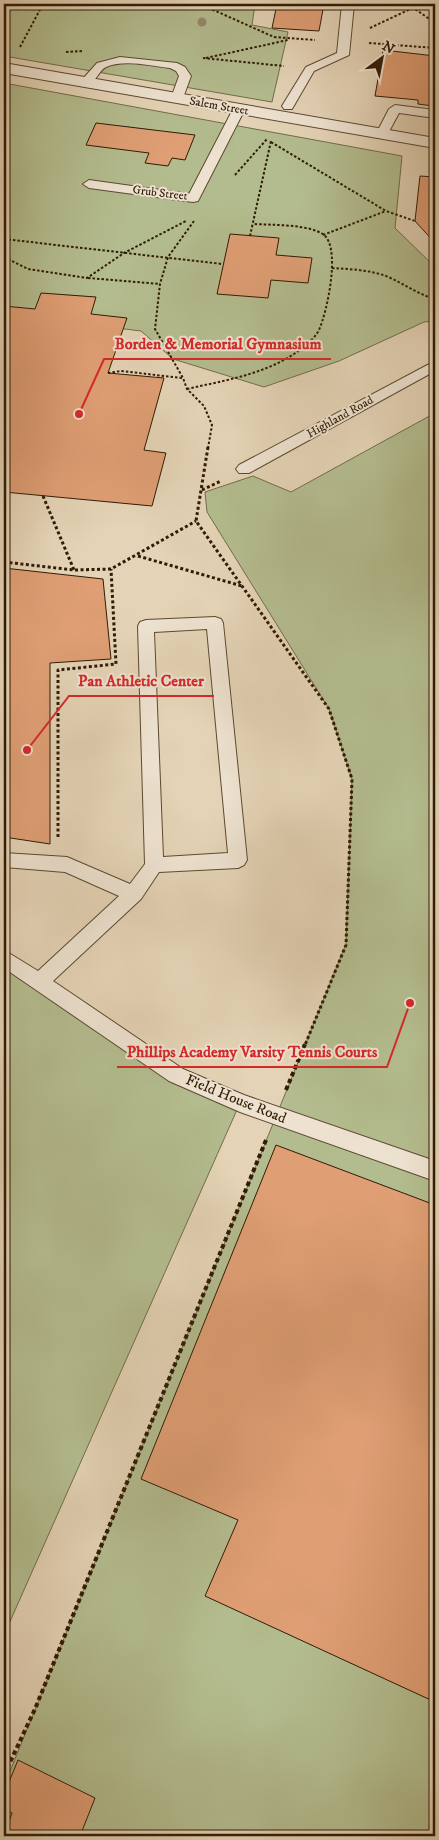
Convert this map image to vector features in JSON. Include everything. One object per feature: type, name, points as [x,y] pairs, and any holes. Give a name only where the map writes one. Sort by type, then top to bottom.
[{"type":"street","name":"Salem Street","points":[[4,68],[435,143]]},
{"type":"lane","points":[[288,106],[310,69],[343,54],[348,4]]},
{"type":"lane","points":[[86,82],[101,65],[114,61],[166,64],[178,67],[186,76],[177,98]]},
{"type":"lane","points":[[382,134],[395,109],[435,114]]},
{"type":"lane","name":"Grub Street","points":[[89,184],[194,198],[239,110]]},
{"type":"lane","name":"Highland Road","points":[[244,469],[435,365]]},
{"type":"lane","points":[[39,982],[134,894],[154,865],[146,626],[215,623],[238,860],[154,865]]},
{"type":"lane","points":[[4,860],[67,865],[134,894]]},
{"type":"lane","name":"Field House Road","points":[[4,958],[176,1075],[240,1103],[435,1171]]},
{"type":"path","points":[[15,55],[44,4]]},
{"type":"path","points":[[200,4],[274,37],[435,48]]},
{"type":"path","points":[[408,4],[435,23]]},
{"type":"path","points":[[343,41],[420,4]]},
{"type":"path","points":[[203,58],[291,39]]},
{"type":"path","points":[[229,181],[272,133],[250,236]]},
{"type":"path","points":[[270,142],[386,211],[415,221]]},
{"type":"path","points":[[323,235],[386,211]]},
{"type":"path","points":[[87,278],[124,252],[191,218]]},
{"type":"path","points":[[4,1775],[35,1709],[346,944],[352,779],[329,709],[196,520],[212,425],[204,406],[187,389],[183,378],[170,360],[155,329],[160,284],[168,257],[194,221]]},
{"type":"path","points":[[187,389],[278,364],[301,350],[318,332],[326,313],[332,268],[332,250],[328,239],[323,235],[308,230],[253,224]]},
{"type":"path","points":[[4,239],[222,264]]},
{"type":"path","points":[[4,257],[28,269],[87,278],[160,284]]},
{"type":"path","points":[[332,268],[375,273],[399,282],[422,297],[435,300]]},
{"type":"path","points":[[108,373],[121,371],[183,378]]},
{"type":"path","points":[[43,496],[74,570]]},
{"type":"path","points":[[4,562],[74,570],[111,569],[137,556],[196,520]]},
{"type":"path","points":[[137,556],[242,586]]},
{"type":"path","points":[[58,841],[58,670],[116,664],[111,569]]},
{"type":"green space","points":[[4,4],[255,4],[252,25],[288,32],[272,102],[4,56]]},
{"type":"green space","points":[[4,83],[402,156],[395,228],[435,267],[435,321],[424,322],[339,361],[264,387],[173,359],[141,331],[4,314]]},
{"type":"green space","points":[[435,413],[435,1836],[4,1836],[4,1786],[346,944],[352,779],[329,709],[207,512],[205,492],[253,476],[291,492]]},
{"type":"green space","points":[[4,958],[85,1013],[240,1103],[4,1635]]},
{"type":"building","points":[[277,4],[324,4],[319,31],[272,28]]},
{"type":"building","points":[[383,50],[435,56],[435,97],[433,106],[418,104],[418,100],[375,96]]},
{"type":"building","points":[[96,123],[195,135],[185,160],[172,158],[168,166],[145,163],[149,153],[86,145]]},
{"type":"building","points":[[420,176],[435,177],[435,243],[415,221]]},
{"type":"building","points":[[230,234],[279,238],[276,255],[312,258],[308,283],[271,280],[268,298],[217,294]]},
{"type":"building","points":[[41,293],[96,297],[91,314],[127,318],[108,373],[164,378],[144,450],[166,453],[152,506],[4,492],[4,306],[35,309]]},
{"type":"building","points":[[4,568],[103,579],[111,659],[50,663],[50,844],[4,837]]},
{"type":"building","points":[[276,1145],[435,1205],[435,1702],[205,1596],[238,1520],[141,1479]]},
{"type":"building","points":[[18,1760],[95,1798],[80,1836],[4,1836],[12,1813],[4,1809],[4,1794]]},
{"type":"place","name":"Borden & Memorial Gymnasium","points":[[79,414]]},
{"type":"place","name":"Pan Athletic Center","points":[[27,750]]},
{"type":"place","name":"Phillips Academy Varsity Tennis Courts","points":[[410,1003]]}]
